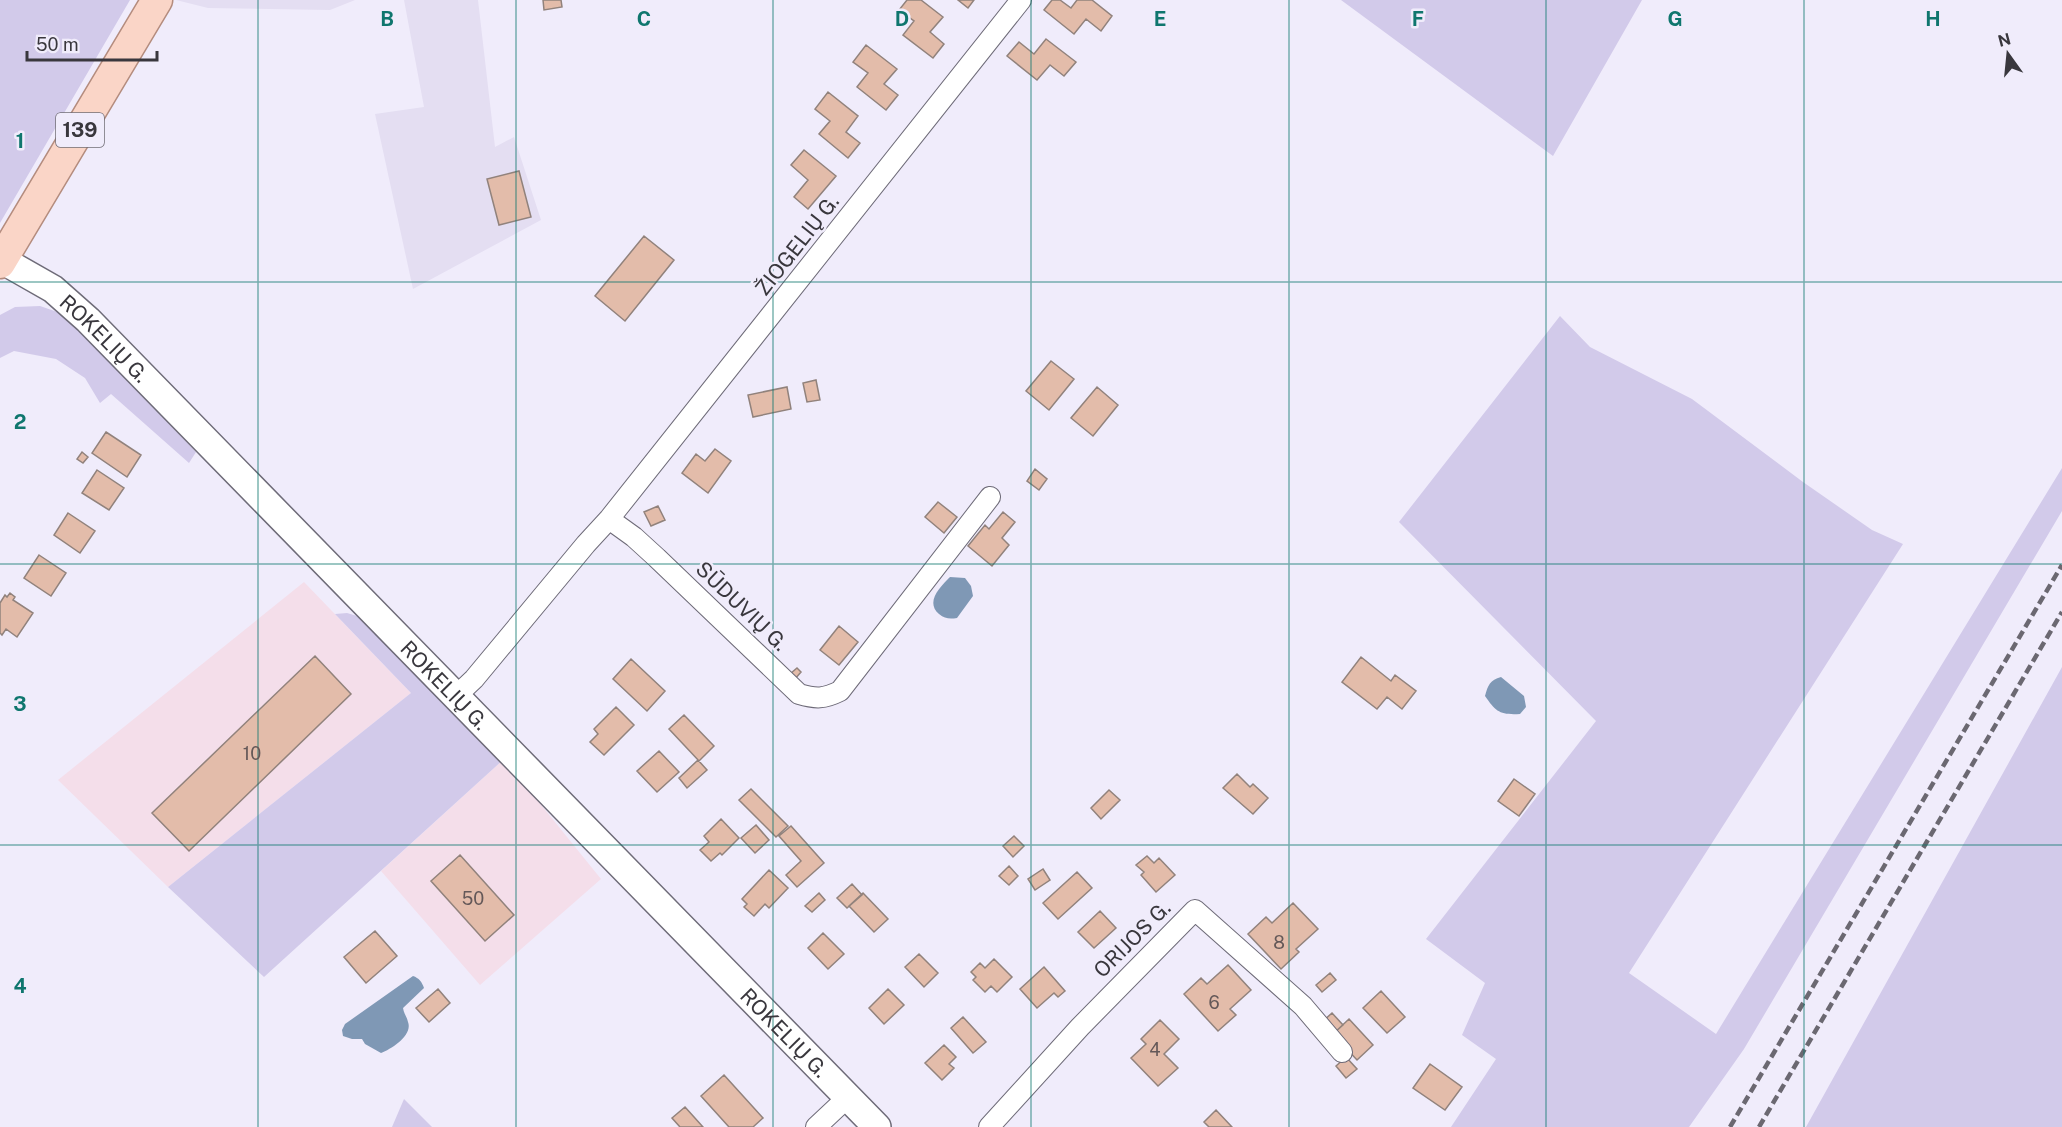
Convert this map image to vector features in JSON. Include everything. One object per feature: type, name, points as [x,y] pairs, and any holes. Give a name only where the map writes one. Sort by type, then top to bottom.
[{"type":"main road","name":"139","points":[[1,262],[157,0]]},
{"type":"main road","name":"ROKELIŲ G.","points":[[1,262],[53,290],[88,321],[877,1127]]},
{"type":"street","name":"ŽIOGELIŲ G.","points":[[609,519],[1021,0]]},
{"type":"street","name":"SŪDUVIŲ G.","points":[[609,519],[657,558],[799,694],[826,698],[840,691],[990,497]]},
{"type":"street","points":[[455,697],[474,679],[609,519]]},
{"type":"street","name":"ORIJOS G.","points":[[989,1127],[1080,1027],[1195,910],[1303,1006],[1342,1052]]},
{"type":"street","points":[[816,1127],[848,1097]]},
{"type":"shaded area","points":[[0,0],[130,0],[0,223]]},
{"type":"shaded area","points":[[176,0],[355,0],[330,10],[208,8]]},
{"type":"shaded area","points":[[404,0],[478,0],[495,147],[514,137],[541,220],[413,289],[375,114],[424,107]]},
{"type":"shaded area","points":[[1341,0],[1642,0],[1553,156]]},
{"type":"shaded area","points":[[40,306],[66,315],[196,452],[189,463],[111,394],[100,403],[85,378],[56,359],[14,351],[0,358],[0,315],[15,307]]},
{"type":"shaded area","points":[[1560,316],[1590,347],[1692,399],[1872,530],[1903,544],[1629,973],[1716,1034],[2062,468],[2062,511],[1744,1049],[1689,1127],[1451,1127],[1496,1059],[1462,1035],[1485,983],[1426,939],[1596,721],[1399,522]]},
{"type":"shaded area","points":[[304,582],[411,693],[168,887],[58,780]]},
{"type":"shaded area","points":[[347,613],[357,616],[504,759],[264,977],[168,887],[411,693],[335,614]]},
{"type":"shaded area","points":[[2062,667],[2062,1127],[1806,1127]]},
{"type":"shaded area","points":[[504,759],[601,879],[480,985],[381,871]]},
{"type":"shaded area","points":[[404,1099],[432,1127],[392,1127]]},
{"type":"water","points":[[950,577],[965,578],[971,586],[973,596],[957,618],[943,617],[933,605],[942,585]]},
{"type":"water","points":[[1501,677],[1524,696],[1526,707],[1520,714],[1499,711],[1485,696],[1490,684]]},
{"type":"water","points":[[413,976],[420,980],[424,988],[403,1008],[409,1027],[400,1041],[381,1053],[365,1044],[362,1039],[343,1036],[342,1030],[345,1024]]},
{"type":"building","points":[[543,0],[561,0],[562,7],[544,10]]},
{"type":"building","points":[[907,0],[921,0],[943,17],[930,32],[944,44],[933,58],[903,35],[914,21],[899,10]]},
{"type":"building","points":[[958,0],[974,0],[968,8]]},
{"type":"building","points":[[1052,0],[1060,0],[1071,8],[1077,0],[1092,0],[1112,16],[1101,31],[1086,19],[1074,34],[1044,10]]},
{"type":"building","points":[[1046,39],[1076,62],[1064,76],[1050,65],[1037,80],[1007,56],[1019,42],[1034,54]]},
{"type":"building","points":[[866,45],[897,69],[884,84],[898,95],[886,110],[857,87],[868,73],[853,62]]},
{"type":"building","points":[[828,92],[858,116],[846,132],[860,143],[848,158],[819,134],[830,121],[815,109]]},
{"type":"building","points":[[804,150],[836,176],[808,209],[794,197],[808,180],[791,165]]},
{"type":"building","points":[[519,171],[531,217],[499,225],[487,179]]},
{"type":"building","points":[[644,236],[674,260],[625,321],[595,296]]},
{"type":"building","points":[[1051,361],[1074,379],[1049,410],[1026,391]]},
{"type":"building","points":[[816,380],[820,400],[807,402],[803,383]]},
{"type":"building","points":[[787,387],[791,409],[753,417],[748,395]]},
{"type":"building","points":[[1097,387],[1118,405],[1093,436],[1071,418]]},
{"type":"building","points":[[106,432],[141,455],[127,477],[92,453]]},
{"type":"building","points":[[715,449],[731,461],[708,493],[682,473],[696,454],[705,461]]},
{"type":"building","points":[[82,452],[88,457],[83,463],[77,459]]},
{"type":"building","points":[[1035,469],[1047,479],[1039,490],[1027,481]]},
{"type":"building","points":[[97,470],[124,488],[109,510],[82,493]]},
{"type":"building","points":[[938,502],[957,517],[944,533],[925,517]]},
{"type":"building","points":[[658,506],[665,520],[651,526],[644,512]]},
{"type":"building","points":[[1003,512],[1015,522],[1002,538],[1009,545],[992,566],[968,546],[985,525],[989,529]]},
{"type":"building","points":[[68,513],[95,531],[80,553],[54,535]]},
{"type":"building","points":[[39,555],[66,573],[51,596],[24,578]]},
{"type":"building","points":[[10,593],[15,597],[13,600],[33,613],[17,637],[6,629],[2,635],[0,633],[0,603],[5,595],[7,597]]},
{"type":"building","points":[[839,626],[858,642],[839,665],[820,650]]},
{"type":"building","points":[[315,656],[351,694],[189,851],[152,813]]},
{"type":"building","points":[[1361,657],[1391,681],[1395,675],[1416,691],[1402,709],[1387,697],[1377,709],[1342,682]]},
{"type":"building","points":[[631,659],[665,691],[647,711],[613,679]]},
{"type":"building","points":[[797,668],[801,672],[795,679],[790,674]]},
{"type":"building","points":[[616,707],[634,725],[604,755],[590,742],[598,734],[594,729]]},
{"type":"building","points":[[684,715],[714,746],[699,761],[669,729]]},
{"type":"building","points":[[659,751],[679,772],[657,792],[637,771]]},
{"type":"building","points":[[698,760],[707,770],[687,788],[679,778]]},
{"type":"building","points":[[1237,774],[1250,787],[1253,784],[1268,798],[1253,814],[1223,788]]},
{"type":"building","points":[[1514,779],[1535,794],[1519,816],[1498,801]]},
{"type":"building","points":[[751,789],[788,826],[776,837],[739,800]]},
{"type":"building","points":[[1109,790],[1120,800],[1101,819],[1091,808]]},
{"type":"building","points":[[721,819],[739,838],[722,855],[720,853],[711,861],[700,850],[709,842],[704,836]]},
{"type":"building","points":[[756,825],[769,840],[755,853],[741,838]]},
{"type":"building","points":[[791,826],[824,863],[797,887],[786,875],[801,861],[779,836]]},
{"type":"building","points":[[1014,836],[1024,846],[1013,857],[1003,846]]},
{"type":"building","points":[[460,855],[514,915],[485,941],[431,881]]},
{"type":"building","points":[[1147,856],[1154,863],[1159,858],[1175,875],[1156,892],[1141,875],[1144,872],[1136,865]]},
{"type":"building","points":[[1009,866],[1018,876],[1009,885],[999,876]]},
{"type":"building","points":[[1043,869],[1050,880],[1035,890],[1028,879]]},
{"type":"building","points":[[769,870],[788,888],[769,908],[765,904],[754,916],[744,907],[747,904],[742,899]]},
{"type":"building","points":[[1077,872],[1092,888],[1058,919],[1043,903]]},
{"type":"building","points":[[852,884],[862,895],[847,908],[837,898]]},
{"type":"building","points":[[819,893],[825,900],[812,912],[805,906]]},
{"type":"building","points":[[863,893],[888,919],[874,932],[849,906]]},
{"type":"building","points":[[1293,903],[1318,929],[1296,949],[1299,952],[1281,969],[1248,934],[1266,917],[1272,923]]},
{"type":"building","points":[[1100,911],[1116,928],[1094,948],[1078,932]]},
{"type":"building","points":[[375,931],[397,956],[366,983],[344,957]]},
{"type":"building","points":[[823,933],[844,954],[828,969],[808,948]]},
{"type":"building","points":[[919,954],[938,973],[924,987],[905,967]]},
{"type":"building","points":[[994,959],[1012,977],[997,992],[991,986],[985,992],[973,980],[976,977],[971,972],[980,963],[985,968]]},
{"type":"building","points":[[1228,965],[1251,990],[1230,1009],[1236,1015],[1218,1031],[1184,994],[1201,978],[1207,984]]},
{"type":"building","points":[[1044,967],[1065,991],[1058,997],[1054,993],[1037,1008],[1020,989]]},
{"type":"building","points":[[1330,973],[1336,980],[1322,992],[1316,985]]},
{"type":"building","points":[[438,989],[450,1003],[429,1022],[416,1008]]},
{"type":"building","points":[[888,989],[904,1005],[884,1024],[869,1008]]},
{"type":"building","points":[[1381,991],[1405,1017],[1387,1033],[1363,1008]]},
{"type":"building","points":[[1332,1013],[1343,1025],[1333,1034],[1322,1022]]},
{"type":"building","points":[[963,1017],[986,1042],[973,1053],[951,1028]]},
{"type":"building","points":[[1349,1019],[1373,1045],[1357,1060],[1333,1034]]},
{"type":"building","points":[[1160,1020],[1179,1039],[1164,1054],[1178,1068],[1158,1086],[1131,1058],[1146,1044],[1141,1039]]},
{"type":"building","points":[[944,1045],[956,1057],[949,1064],[954,1068],[942,1080],[925,1063]]},
{"type":"building","points":[[1346,1057],[1357,1069],[1346,1078],[1336,1066]]},
{"type":"building","points":[[1430,1064],[1462,1087],[1445,1110],[1413,1088]]},
{"type":"building","points":[[724,1075],[763,1118],[753,1127],[729,1127],[701,1096]]},
{"type":"building","points":[[685,1107],[703,1127],[680,1127],[672,1118]]},
{"type":"building","points":[[1216,1110],[1232,1127],[1209,1127],[1204,1122]]},
{"type":"railway","points":[[1730,1127],[2062,565]]},
{"type":"railway","points":[[1759,1127],[2062,612]]}]
